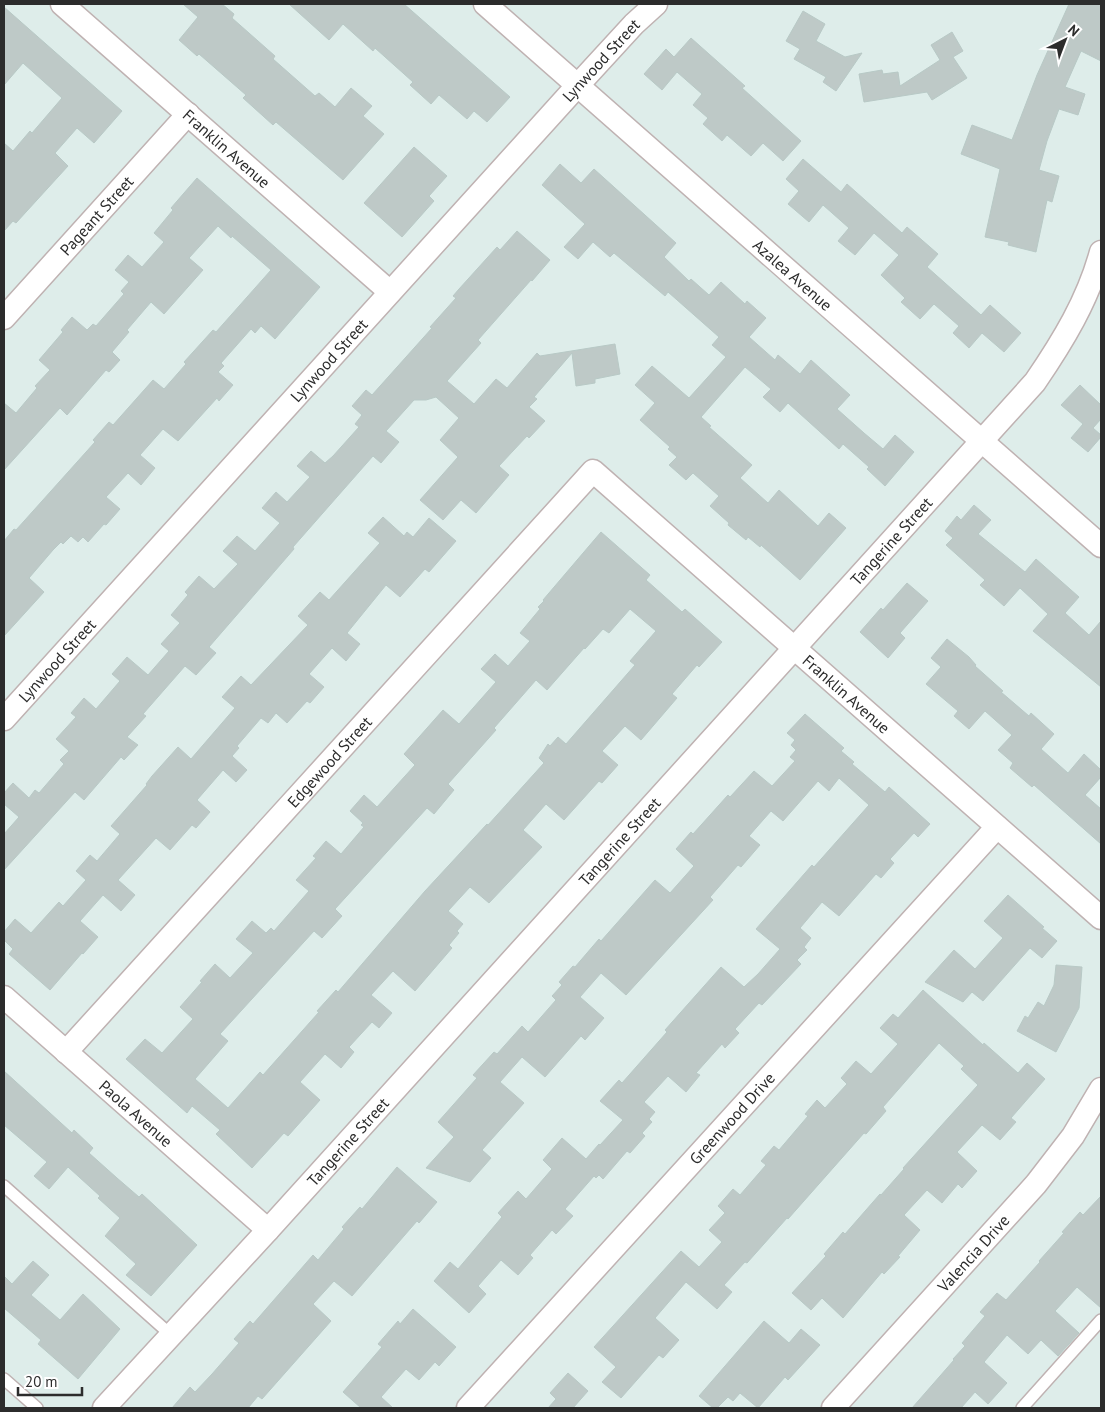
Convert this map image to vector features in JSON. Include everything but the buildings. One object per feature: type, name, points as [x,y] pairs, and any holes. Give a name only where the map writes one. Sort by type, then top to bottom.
[{"type":"street","name":"Franklin Avenue","points":[[62,4],[390,292]]},
{"type":"street","name":"Azalea Avenue","points":[[485,4],[1101,546]]},
{"type":"street","name":"Lynwood Street","points":[[4,719],[578,85],[634,24],[656,4]]},
{"type":"street","name":"Pageant Street","points":[[4,318],[188,114]]},
{"type":"street","name":"Tangerine Street","points":[[104,1408],[268,1230],[1035,382],[1062,343],[1082,303],[1101,252]]},
{"type":"street","name":"Franklin Avenue","points":[[593,471],[1101,918]]},
{"type":"street","name":"Edgewood Street","points":[[66,1052],[593,471]]},
{"type":"street","name":"Greenwood Drive","points":[[468,1408],[997,827]]},
{"type":"street","name":"Paola Avenue","points":[[4,997],[268,1230]]},
{"type":"street","name":"Valencia Drive","points":[[834,1408],[1036,1184],[1073,1136],[1101,1089]]},
{"type":"lane","points":[[4,1186],[172,1335]]},
{"type":"lane","points":[[1022,1408],[1101,1320]]},
{"type":"lane","points":[[4,1379],[37,1408]]}]
